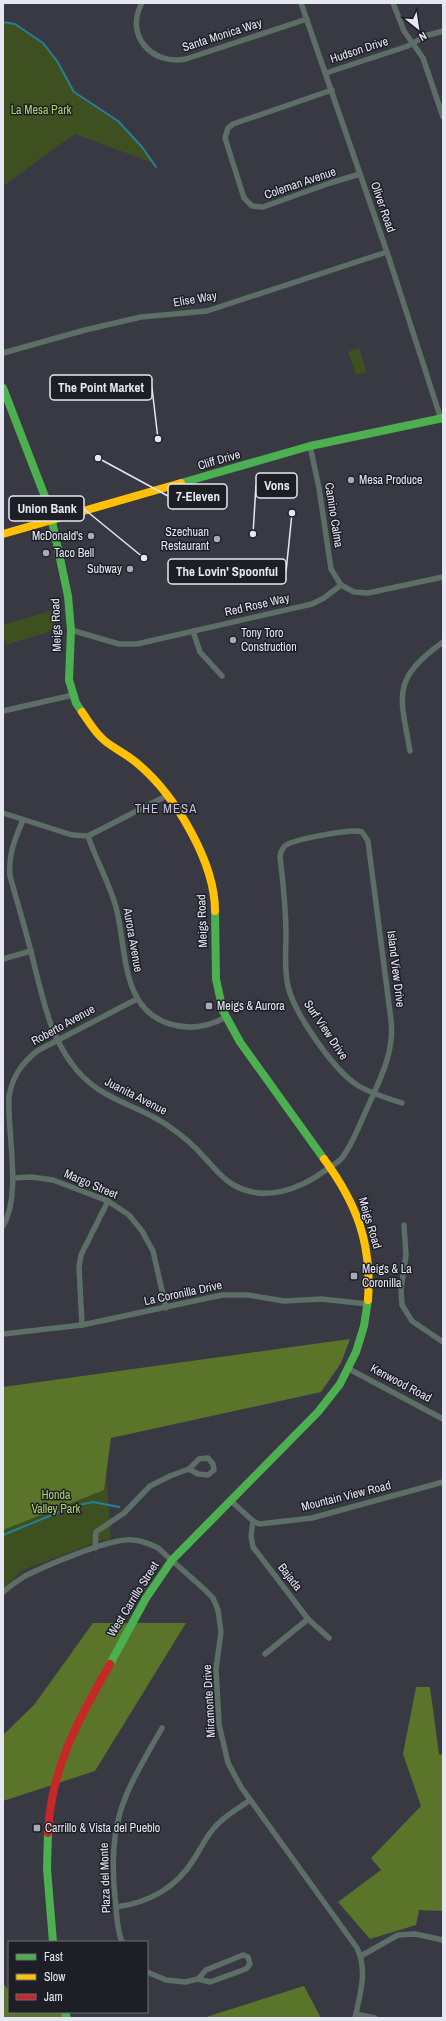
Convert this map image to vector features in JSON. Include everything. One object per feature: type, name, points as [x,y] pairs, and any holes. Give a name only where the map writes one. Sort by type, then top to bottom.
[{"type":"main road","name":"Meigs Road","points":[[3,388],[49,507],[68,596],[71,630],[69,667],[73,695],[83,715],[104,740],[146,771],[168,795],[200,852],[212,882],[216,910],[216,979],[218,993],[226,1017],[240,1042],[330,1167],[353,1204],[363,1234],[370,1276],[368,1304]]},
{"type":"main road","name":"Cliff Drive","points":[[3,534],[310,446],[442,419]]},
{"type":"main road","name":"West Carrillo Street","points":[[53,1941],[47,1876],[49,1816],[59,1769],[73,1731],[83,1710],[146,1598],[172,1560],[330,1398],[349,1369],[359,1343],[368,1304]]},
{"type":"street","name":"Santa Monica Way","points":[[142,3],[136,22],[143,45],[155,56],[170,61],[186,59],[307,19]]},
{"type":"street","name":"Oliver Road","points":[[302,3],[442,419]]},
{"type":"street","points":[[393,3],[404,31],[423,58],[443,117]]},
{"type":"street","name":"Hudson Drive","points":[[326,73],[408,46],[425,36],[443,31]]},
{"type":"street","name":"Coleman Avenue","points":[[332,90],[233,124],[228,128],[225,138],[244,198],[252,206],[263,207],[360,174]]},
{"type":"street","name":"Elise Way","points":[[3,353],[85,330],[141,317],[207,311],[387,252]]},
{"type":"street","name":"Camino Calma","points":[[310,446],[319,488],[331,569],[342,585]]},
{"type":"street","points":[[342,585],[354,592],[368,593],[443,577]]},
{"type":"street","name":"Red Rose Way","points":[[71,630],[126,644],[137,644],[312,604],[324,598],[342,585]]},
{"type":"street","points":[[193,631],[200,652],[222,676]]},
{"type":"street","points":[[410,751],[401,701],[402,688],[406,679],[417,664],[443,642]]},
{"type":"street","points":[[3,711],[73,695]]},
{"type":"street","points":[[3,814],[72,835],[88,836],[168,795]]},
{"type":"street","name":"Juanita Avenue","points":[[23,820],[11,847],[9,867],[10,876],[50,1022],[57,1039],[72,1064],[82,1077],[94,1087],[122,1104],[154,1118],[181,1135],[225,1179],[241,1189],[259,1193],[277,1193],[307,1183],[330,1167]]},
{"type":"street","name":"Island View Drive","points":[[291,843],[354,830],[364,835],[368,842],[392,1031],[390,1053],[352,1142],[341,1159],[330,1167]]},
{"type":"street","name":"Aurora Avenue","points":[[88,836],[111,890],[120,926],[127,972],[137,999],[151,1015],[177,1026],[203,1026],[215,1023],[226,1017]]},
{"type":"street","name":"Surf View Drive","points":[[291,843],[284,846],[280,856],[286,916],[286,973],[291,997],[297,1009],[338,1068],[357,1085],[373,1093],[402,1103]]},
{"type":"street","points":[[3,959],[31,951]]},
{"type":"street","name":"Roberto Avenue","points":[[3,1226],[10,1208],[13,1178],[9,1104],[11,1086],[23,1062],[37,1051],[57,1039],[137,999]]},
{"type":"street","name":"Margo Street","points":[[13,1178],[45,1178],[108,1201],[121,1209],[137,1224],[148,1240],[157,1266],[166,1308]]},
{"type":"street","points":[[82,1325],[79,1267],[81,1255],[108,1201]]},
{"type":"street","points":[[404,1225],[406,1255],[401,1298],[402,1305],[412,1321],[443,1342]]},
{"type":"street","name":"La Coronilla Drive","points":[[3,1334],[82,1325],[222,1295],[235,1294],[284,1301],[313,1298],[368,1304]]},
{"type":"street","name":"Kenwood Road","points":[[349,1369],[443,1419]]},
{"type":"street","points":[[96,1548],[96,1532],[124,1513],[150,1486],[165,1478],[189,1469]]},
{"type":"street","name":"Mountain View Road","points":[[252,1521],[259,1524],[312,1518],[443,1482]]},
{"type":"street","points":[[230,1500],[252,1521]]},
{"type":"street","name":"Bajada","points":[[252,1521],[251,1536],[253,1547],[308,1619],[329,1638]]},
{"type":"street","name":"Miramonte Drive","points":[[3,1592],[12,1584],[33,1572],[96,1548],[119,1541],[136,1540],[158,1548],[213,1598],[218,1610],[221,1632],[216,1669],[220,1731],[230,1767],[250,1800],[352,1940],[361,1956]]},
{"type":"street","points":[[265,1654],[308,1619]]},
{"type":"street","name":"Plaza del Monte","points":[[122,1941],[117,1928],[113,1862],[113,1844],[118,1816],[130,1783],[162,1728]]},
{"type":"street","points":[[116,1907],[134,1904],[152,1898],[175,1883],[189,1867],[215,1826],[225,1817],[250,1800]]},
{"type":"street","points":[[375,2018],[356,2016],[363,1984],[361,1956],[373,1951],[391,1937],[398,1935],[415,1934],[443,1940]]},
{"type":"street","points":[[148,1972],[157,1977],[176,1981],[198,1979],[210,1982],[246,1969],[250,1964],[248,1957],[243,1954],[206,1970],[198,1979]]},
{"type":"green space","name":"La Mesa Park","points":[[3,22],[15,24],[43,43],[57,61],[74,92],[118,121],[142,147],[153,163],[75,134],[3,186]]},
{"type":"green space","points":[[359,348],[367,372],[356,375],[348,352]]},
{"type":"green space","points":[[53,610],[55,630],[6,645],[3,635],[3,625]]},
{"type":"green space","points":[[350,1339],[341,1363],[321,1392],[111,1438],[104,1490],[3,1530],[3,1387]]},
{"type":"green space","name":"Honda Valley Park","points":[[3,1406],[102,1418],[111,1539],[100,1541],[23,1570],[3,1589]]},
{"type":"green space","points":[[93,1623],[186,1623],[95,1771],[3,1801],[3,1735],[34,1705]]},
{"type":"green space","points":[[416,1687],[430,1687],[439,1754],[443,1755],[443,1911],[419,1910],[416,1925],[370,1939],[338,1902],[381,1870],[371,1858],[421,1806],[403,1754]]},
{"type":"green space","points":[[3,1983],[8,1990],[8,2013],[66,2013],[67,2018],[3,2018]]},
{"type":"green space","points":[[304,1986],[321,2018],[203,2018]]},
{"type":"waterway","points":[[3,22],[15,24],[43,43],[57,61],[74,92],[118,121],[142,147],[156,167]]},
{"type":"waterway","points":[[3,1535],[74,1506],[93,1502],[119,1507]]},
{"type":"traffic: fast","points":[[3,388],[49,507],[68,596],[71,630],[69,680],[76,703],[82,712]]},
{"type":"traffic: fast","points":[[181,483],[310,446],[443,418]]},
{"type":"traffic: fast","points":[[215,911],[216,979],[223,1011],[240,1042],[324,1159]]},
{"type":"traffic: fast","points":[[110,1664],[146,1598],[172,1560],[318,1412],[340,1384],[356,1352],[364,1326],[368,1300]]},
{"type":"traffic: fast","points":[[48,1833],[47,1869],[53,1941]]},
{"type":"traffic: fast","points":[[65,2013],[67,2018]]},
{"type":"traffic: slow","points":[[3,534],[181,483]]},
{"type":"traffic: slow","points":[[82,712],[101,738],[134,761],[152,777],[179,811],[200,851],[208,872],[213,892],[215,911]]},
{"type":"traffic: slow","points":[[324,1159],[345,1192],[360,1225],[365,1243],[367,1261],[369,1280],[368,1300]]},
{"type":"traffic: jam","points":[[48,1833],[50,1809],[55,1786],[68,1744],[110,1664]]},
{"type":"place","name":"The Point Market","points":[[158,439]]},
{"type":"place","name":"7-Eleven","points":[[98,458]]},
{"type":"place","name":"Mesa Produce","points":[[351,480]]},
{"type":"place","name":"The Lovin' Spoonful","points":[[292,513]]},
{"type":"place","name":"Vons","points":[[253,534]]},
{"type":"place","name":"McDonald's","points":[[91,536]]},
{"type":"place","name":"Szechuan Restaurant","points":[[217,539]]},
{"type":"place","name":"Taco Bell","points":[[46,553]]},
{"type":"place","name":"Union Bank","points":[[144,558]]},
{"type":"place","name":"Subway","points":[[130,569]]},
{"type":"place","name":"Tony Toro Construction","points":[[233,640]]},
{"type":"place","name":"Meigs & Aurora","points":[[209,1006]]},
{"type":"place","name":"Meigs & La Coronilla","points":[[354,1276]]},
{"type":"place","name":"Carrillo & Vista del Pueblo","points":[[37,1828]]},
{"type":"district","name":"THE MESA","points":[[166,808]]}]
